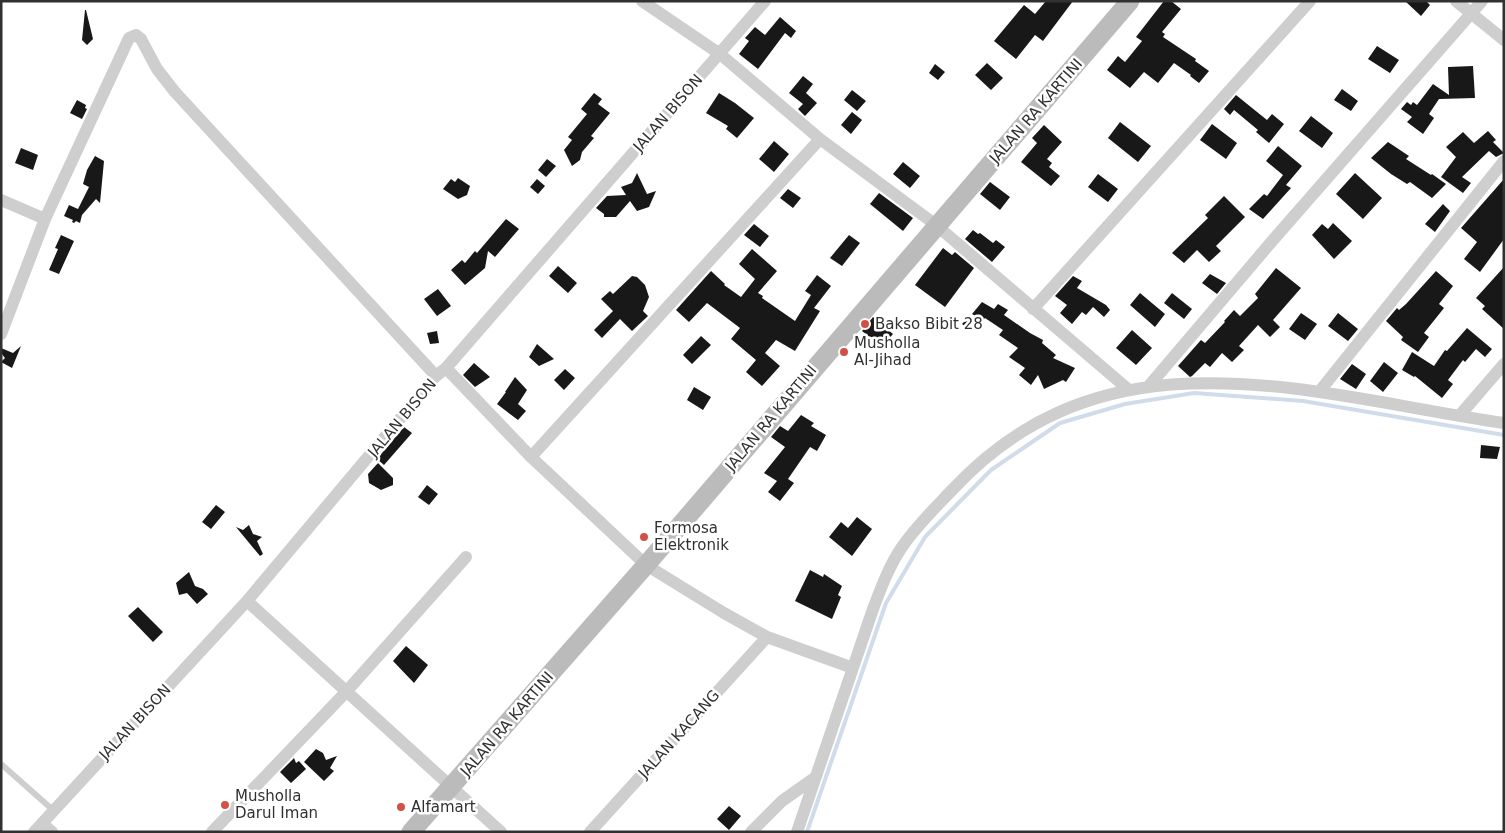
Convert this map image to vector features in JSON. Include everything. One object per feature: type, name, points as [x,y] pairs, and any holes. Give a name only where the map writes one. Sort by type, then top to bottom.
[{"type":"main road","name":"JALAN RA KARTINI","points":[[411,832],[646,565],[1130,1]]},
{"type":"street","points":[[642,1],[720,54],[820,139],[936,226],[1129,390]]},
{"type":"street","name":"JALAN BISON","points":[[38,827],[247,601],[441,372],[765,1]]},
{"type":"street","points":[[1033,309],[1310,1]]},
{"type":"street","points":[[1456,1],[1504,40]]},
{"type":"street","points":[[1148,386],[1482,1]]},
{"type":"street","points":[[1,334],[45,219],[129,38],[136,35],[141,39],[157,69],[175,92],[441,372],[646,565],[767,637],[853,668]]},
{"type":"street","points":[[531,456],[820,139]]},
{"type":"street","points":[[1319,392],[1504,161]]},
{"type":"street","points":[[1,200],[45,219]]},
{"type":"street","points":[[1460,415],[1504,364]]},
{"type":"street","points":[[796,832],[884,582],[901,548],[917,527],[975,466],[1012,438],[1045,419],[1078,405],[1129,390],[1148,386],[1217,382],[1261,384],[1370,399],[1504,423]]},
{"type":"street","points":[[212,832],[346,692],[466,557]]},
{"type":"street","points":[[247,601],[501,832]]},
{"type":"street","name":"JALAN KACANG","points":[[590,832],[767,637]]},
{"type":"street","points":[[751,832],[782,802],[816,777]]},
{"type":"street","points":[[38,827],[52,832]]},
{"type":"lane","points":[[1,764],[53,810]]},
{"type":"building","points":[[1046,1],[1073,1],[1043,41],[1035,35],[1016,59],[994,41],[1024,5],[1035,14]]},
{"type":"building","points":[[1164,1],[1171,1],[1181,9],[1162,32],[1165,34],[1163,37],[1196,59],[1195,61],[1209,71],[1199,83],[1174,63],[1158,83],[1144,72],[1130,88],[1107,70],[1118,56],[1125,62],[1142,41],[1136,37]]},
{"type":"building","points":[[1405,1],[1426,1],[1430,5],[1421,16]]},
{"type":"building","points":[[85,10],[93,39],[87,45],[82,40]]},
{"type":"building","points":[[780,17],[796,31],[791,38],[785,33],[758,69],[739,54],[749,41],[745,38],[755,27],[765,35]]},
{"type":"building","points":[[1377,46],[1399,60],[1390,73],[1368,59]]},
{"type":"building","points":[[987,63],[1003,78],[991,90],[975,75]]},
{"type":"building","points":[[935,64],[945,72],[938,80],[929,73]]},
{"type":"building","points":[[1473,66],[1475,98],[1439,99],[1429,114],[1434,118],[1423,134],[1407,122],[1412,117],[1401,109],[1407,102],[1411,105],[1413,102],[1417,105],[1433,84],[1449,95],[1448,67]]},
{"type":"building","points":[[803,76],[813,84],[806,93],[817,103],[805,116],[798,109],[803,104],[789,93]]},
{"type":"building","points":[[1342,89],[1358,101],[1351,111],[1334,100]]},
{"type":"building","points":[[852,90],[866,101],[857,111],[844,100]]},
{"type":"building","points":[[594,93],[602,99],[598,104],[610,113],[591,136],[594,138],[582,152],[580,160],[572,166],[564,150],[572,140],[568,137],[587,114],[581,109]]},
{"type":"building","points":[[719,93],[754,118],[737,138],[726,129],[728,126],[706,113]]},
{"type":"building","points":[[1236,95],[1267,120],[1272,114],[1284,124],[1269,143],[1256,132],[1258,130],[1234,110],[1230,115],[1224,109]]},
{"type":"building","points":[[77,100],[86,105],[85,108],[87,109],[82,119],[70,113]]},
{"type":"building","points":[[852,112],[862,120],[851,134],[841,125]]},
{"type":"building","points":[[1311,116],[1333,133],[1322,148],[1299,131]]},
{"type":"building","points":[[1120,122],[1151,146],[1138,162],[1108,138]]},
{"type":"building","points":[[1212,124],[1237,143],[1226,159],[1200,140]]},
{"type":"building","points":[[1044,125],[1062,142],[1047,159],[1052,163],[1049,167],[1060,176],[1051,186],[1021,162],[1037,143],[1032,138]]},
{"type":"building","points":[[1488,131],[1496,140],[1493,142],[1504,153],[1496,157],[1489,151],[1462,177],[1471,183],[1463,193],[1441,177],[1456,157],[1446,147],[1463,132],[1474,143]]},
{"type":"building","points":[[774,141],[789,154],[774,172],[759,159]]},
{"type":"building","points":[[1388,142],[1409,156],[1406,159],[1446,184],[1432,198],[1410,182],[1407,184],[1391,174],[1371,158]]},
{"type":"building","points":[[1278,146],[1302,166],[1286,185],[1291,188],[1263,219],[1249,209],[1264,194],[1267,196],[1283,175],[1266,161]]},
{"type":"building","points":[[21,148],[38,155],[33,170],[15,163]]},
{"type":"building","points":[[95,156],[104,161],[100,203],[96,199],[82,215],[80,223],[76,221],[74,223],[72,222],[73,220],[64,216],[69,205],[78,209],[89,187],[83,184],[87,170]]},
{"type":"building","points":[[547,159],[556,166],[546,177],[538,170]]},
{"type":"building","points":[[903,162],[920,176],[910,188],[893,174]]},
{"type":"building","points":[[637,173],[647,194],[656,191],[649,207],[637,211],[630,201],[616,217],[604,217],[604,214],[596,208],[607,196],[626,195],[621,187],[632,183]]},
{"type":"building","points":[[1355,173],[1382,198],[1363,219],[1336,194]]},
{"type":"building","points":[[1098,174],[1118,189],[1108,202],[1088,187]]},
{"type":"building","points":[[458,178],[470,186],[467,195],[458,199],[443,189],[451,179],[455,182]]},
{"type":"building","points":[[537,179],[545,186],[538,194],[530,187]]},
{"type":"building","points":[[1504,179],[1504,239],[1480,272],[1464,259],[1477,242],[1461,228]]},
{"type":"building","points":[[990,182],[1010,197],[1000,210],[980,194]]},
{"type":"building","points":[[788,189],[801,198],[793,208],[780,198]]},
{"type":"building","points":[[879,193],[913,218],[903,231],[870,204]]},
{"type":"building","points":[[1224,196],[1245,217],[1216,246],[1221,251],[1209,262],[1197,250],[1184,263],[1172,253],[1208,218],[1205,215]]},
{"type":"building","points":[[1443,204],[1450,211],[1435,232],[1425,224]]},
{"type":"building","points":[[506,219],[519,229],[495,257],[488,251],[485,268],[465,285],[451,270],[462,260],[465,263],[475,251],[477,253]]},
{"type":"building","points":[[1333,223],[1352,241],[1334,259],[1312,235],[1322,224],[1328,229]]},
{"type":"building","points":[[754,224],[769,236],[760,247],[744,235]]},
{"type":"building","points":[[973,230],[993,243],[996,240],[1005,247],[992,262],[965,239]]},
{"type":"building","points":[[61,235],[74,241],[59,274],[49,270],[58,249],[55,248]]},
{"type":"building","points":[[849,235],[860,243],[842,266],[830,258]]},
{"type":"building","points":[[943,248],[952,255],[955,252],[974,268],[945,307],[915,285]]},
{"type":"building","points":[[752,249],[777,271],[758,293],[763,296],[762,298],[795,321],[811,295],[805,291],[817,275],[831,286],[814,308],[820,311],[795,351],[776,340],[765,353],[780,366],[762,386],[746,372],[756,360],[731,339],[740,328],[707,303],[689,322],[676,310],[711,271],[724,285],[741,297],[755,279],[739,264]]},
{"type":"building","points":[[558,266],[577,283],[568,293],[549,276]]},
{"type":"building","points":[[1504,267],[1504,329],[1482,309],[1485,306],[1476,298]]},
{"type":"building","points":[[1276,268],[1301,288],[1273,320],[1280,327],[1270,337],[1258,325],[1239,346],[1244,350],[1232,362],[1222,353],[1210,367],[1205,363],[1190,377],[1178,366],[1201,340],[1205,343],[1234,310],[1240,316],[1258,298],[1255,294]]},
{"type":"building","points":[[1436,271],[1453,286],[1439,304],[1444,308],[1424,333],[1429,337],[1418,352],[1401,340],[1403,337],[1386,321],[1397,308],[1399,310],[1406,304]]},
{"type":"building","points":[[1210,274],[1226,283],[1217,294],[1202,283]]},
{"type":"building","points":[[632,276],[637,277],[645,285],[649,297],[643,311],[648,316],[632,331],[620,319],[602,338],[594,330],[613,311],[601,299],[610,291],[613,294]]},
{"type":"building","points":[[1073,276],[1082,281],[1077,288],[1106,305],[1110,310],[1104,317],[1093,307],[1086,315],[1082,312],[1072,324],[1060,313],[1067,305],[1055,296]]},
{"type":"building","points":[[438,289],[451,306],[437,316],[424,299]]},
{"type":"building","points":[[1140,293],[1165,314],[1155,327],[1130,305]]},
{"type":"building","points":[[1172,293],[1192,309],[1184,319],[1164,303]]},
{"type":"building","points":[[982,302],[994,309],[998,304],[1008,310],[1004,315],[1043,340],[1042,343],[1056,355],[1053,358],[1075,368],[1066,382],[1063,380],[1044,389],[1038,375],[1031,385],[1019,375],[1025,368],[1009,357],[1018,348],[999,335],[1003,330],[985,318],[983,320],[972,314]]},
{"type":"building","points":[[1301,313],[1317,324],[1305,340],[1289,329]]},
{"type":"building","points":[[1338,313],[1358,329],[1348,341],[1328,326]]},
{"type":"building","points":[[970,316],[977,321],[970,330],[962,324]]},
{"type":"building","points":[[873,317],[893,334],[882,347],[862,331]]},
{"type":"building","points":[[1467,328],[1492,349],[1485,357],[1476,349],[1465,362],[1463,360],[1448,380],[1453,384],[1442,398],[1415,376],[1402,370],[1412,352],[1434,366],[1445,350],[1447,351]]},
{"type":"building","points":[[1132,330],[1152,348],[1136,365],[1116,348]]},
{"type":"building","points":[[437,331],[439,343],[430,344],[427,333]]},
{"type":"building","points":[[701,336],[711,345],[692,364],[683,355]]},
{"type":"building","points":[[537,344],[554,359],[539,366],[529,357]]},
{"type":"building","points":[[21,346],[12,368],[1,362],[5,358],[1,353],[1,348],[13,353]]},
{"type":"building","points":[[1384,362],[1398,373],[1383,392],[1370,381]]},
{"type":"building","points":[[474,363],[490,377],[475,387],[463,375]]},
{"type":"building","points":[[1352,364],[1366,374],[1356,389],[1340,379]]},
{"type":"building","points":[[565,369],[575,378],[564,390],[554,380]]},
{"type":"building","points":[[515,377],[527,390],[518,404],[526,411],[518,420],[497,404]]},
{"type":"building","points":[[694,387],[711,397],[703,410],[687,400]]},
{"type":"building","points":[[801,415],[814,423],[811,426],[826,435],[817,451],[810,447],[788,479],[794,483],[780,501],[768,492],[777,481],[764,473],[785,447],[771,437],[780,426],[788,431]]},
{"type":"building","points":[[404,427],[412,433],[384,465],[377,459]]},
{"type":"building","points":[[1481,445],[1500,447],[1497,459],[1480,458]]},
{"type":"building","points":[[378,463],[393,478],[393,485],[381,490],[369,483],[368,474]]},
{"type":"building","points":[[427,485],[438,494],[429,505],[418,497]]},
{"type":"building","points":[[216,505],[225,512],[211,529],[202,522]]},
{"type":"building","points":[[857,517],[872,529],[852,556],[829,537],[841,522],[848,528]]},
{"type":"building","points":[[249,525],[253,534],[262,537],[257,541],[263,554],[260,556],[236,527],[243,530]]},
{"type":"building","points":[[810,570],[823,577],[824,574],[842,586],[838,595],[841,597],[832,619],[795,601]]},
{"type":"building","points":[[189,572],[195,586],[203,589],[208,594],[197,604],[187,593],[179,595],[176,583]]},
{"type":"building","points":[[138,607],[163,632],[153,642],[128,616]]},
{"type":"building","points":[[406,646],[428,665],[414,683],[393,661]]},
{"type":"building","points":[[316,749],[323,753],[326,760],[337,756],[330,768],[334,771],[324,781],[304,762]]},
{"type":"building","points":[[294,758],[296,763],[299,761],[306,769],[291,783],[280,772]]},
{"type":"building","points":[[729,806],[741,816],[729,830],[717,819]]},
{"type":"waterway","points":[[807,832],[886,603],[925,537],[991,470],[1060,423],[1125,404],[1194,393],[1303,401],[1504,435]]},
{"type":"place","name":"Bakso Bibit 28","points":[[865,324]]},
{"type":"place","name":"Musholla Al-Jihad","points":[[844,352]]},
{"type":"place","name":"Formosa Elektronik","points":[[644,537]]},
{"type":"place","name":"Musholla Darul Iman","points":[[225,805]]},
{"type":"place","name":"Alfamart","points":[[401,807]]}]
